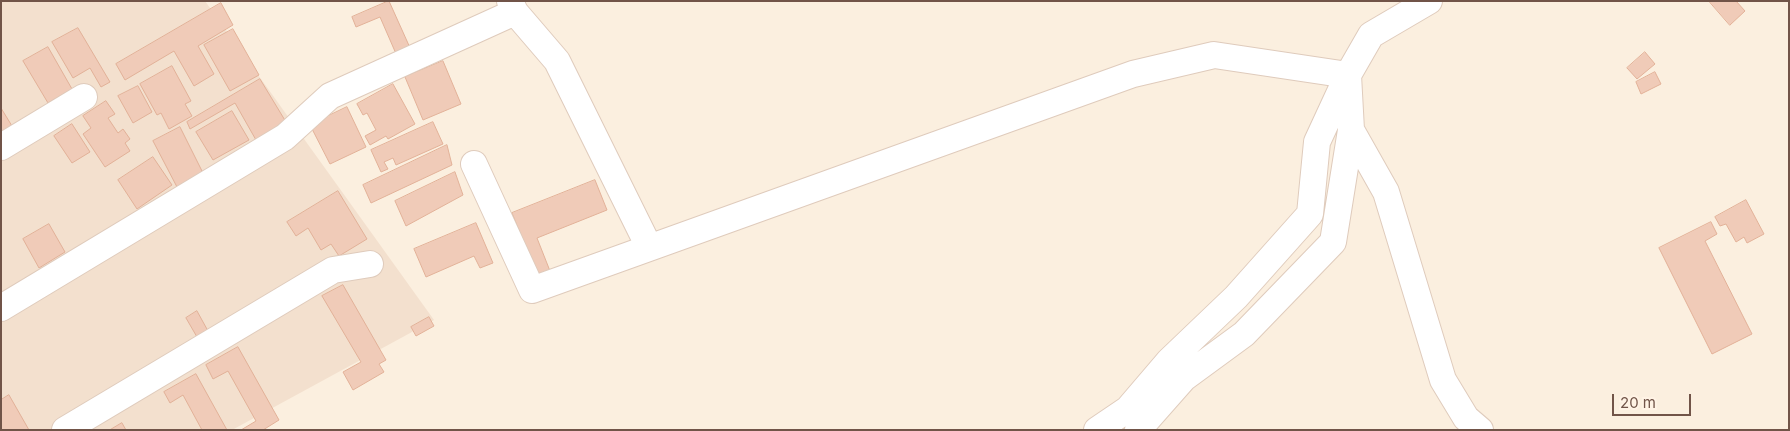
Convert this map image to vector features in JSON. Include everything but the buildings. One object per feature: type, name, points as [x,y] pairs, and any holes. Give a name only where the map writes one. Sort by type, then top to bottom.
[{"type":"street","points":[[1097,430],[1128,409],[1169,361],[1236,298],[1310,214],[1318,142],[1348,75],[1371,35],[1428,1]]},
{"type":"street","points":[[1,308],[285,137],[330,96],[512,7],[556,60],[649,248]]},
{"type":"street","points":[[474,164],[532,290],[1133,74],[1214,55],[1348,75]]},
{"type":"street","points":[[1138,430],[1184,378],[1244,334],[1333,242],[1351,130],[1348,75]]},
{"type":"street","points":[[1,147],[84,97]]},
{"type":"street","points":[[1351,130],[1386,192],[1443,380],[1466,418],[1480,430]]},
{"type":"street","points":[[66,430],[334,270],[370,264]]},
{"type":"shaded area","points":[[1,1],[205,1],[434,320],[232,430],[1,430]]}]
